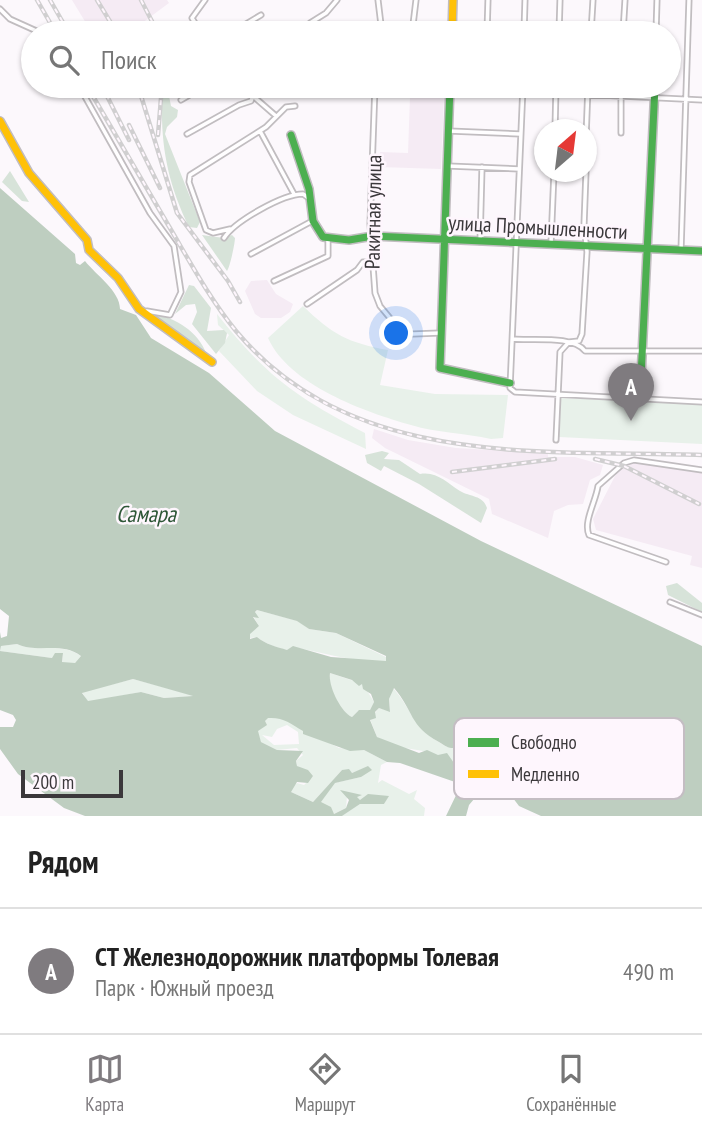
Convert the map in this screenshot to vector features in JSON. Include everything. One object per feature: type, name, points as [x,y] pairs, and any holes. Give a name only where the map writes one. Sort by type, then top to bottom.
[{"type":"street","points":[[194,21],[192,18],[205,0]]},
{"type":"street","points":[[313,21],[326,13],[337,0]]},
{"type":"street","points":[[378,0],[381,21]]},
{"type":"street","points":[[413,21],[416,0]]},
{"type":"street","points":[[452,21],[453,0]]},
{"type":"street","points":[[487,21],[488,0]]},
{"type":"street","points":[[524,21],[525,0]]},
{"type":"street","points":[[559,21],[560,0]]},
{"type":"street","points":[[592,21],[593,0]]},
{"type":"street","points":[[624,21],[625,0]]},
{"type":"street","points":[[656,21],[657,0]]},
{"type":"street","points":[[681,252],[689,0]]},
{"type":"street","points":[[0,9],[10,19],[21,24]]},
{"type":"street","points":[[251,21],[261,15]]},
{"type":"street","points":[[0,121],[29,173],[87,240],[89,250],[118,278],[139,309],[170,315],[181,292],[174,246],[150,213],[86,98]]},
{"type":"street","points":[[187,134],[239,105],[251,102],[252,98]]},
{"type":"street","points":[[255,98],[276,117]]},
{"type":"street","name":"Ракитная улица","points":[[375,98],[370,224],[373,236],[374,293],[380,306],[395,325],[413,334],[440,332]]},
{"type":"street","points":[[450,98],[440,368],[444,372],[472,373],[510,383]]},
{"type":"street","points":[[522,98],[510,383],[515,392],[702,402]]},
{"type":"street","points":[[555,119],[556,98]]},
{"type":"street","points":[[587,119],[588,98]]},
{"type":"street","points":[[621,98],[621,133]]},
{"type":"street","points":[[640,398],[654,98]]},
{"type":"street","points":[[681,98],[702,100]]},
{"type":"street","points":[[295,106],[286,107],[260,131],[200,166],[190,176],[189,182],[206,230],[213,233],[230,229],[284,197],[303,194],[310,199]]},
{"type":"street","points":[[260,131],[294,194]]},
{"type":"street","points":[[449,131],[520,134]]},
{"type":"street","points":[[274,281],[328,256],[331,252],[328,237],[319,234],[314,220],[291,135]]},
{"type":"street","points":[[448,166],[519,169]]},
{"type":"street","points":[[480,243],[482,167]]},
{"type":"street","points":[[551,245],[554,182]]},
{"type":"street","points":[[513,339],[579,341],[582,334],[587,252],[586,182]]},
{"type":"street","points":[[251,254],[314,220]]},
{"type":"street","points":[[224,238],[230,229]]},
{"type":"street","name":"улица Промышленности","points":[[328,237],[349,240],[373,236],[516,245],[702,251]]},
{"type":"street","points":[[307,304],[357,270],[363,262],[372,262]]},
{"type":"street","points":[[147,311],[212,362]]},
{"type":"street","points":[[569,342],[579,345],[585,351],[702,351]]},
{"type":"street","points":[[556,440],[560,352],[569,342]]},
{"type":"street","points":[[666,562],[596,538],[586,528],[596,503],[598,486],[626,461],[673,463],[702,470]]},
{"type":"street","points":[[670,602],[702,615]]},
{"type":"shaded area","points":[[72,0],[167,0],[169,3],[145,21],[85,21]]},
{"type":"shaded area","points":[[162,98],[169,98],[171,106],[178,110],[177,117],[167,127],[165,134],[200,222],[197,228],[189,227],[170,175],[163,141]]},
{"type":"shaded area","points":[[410,98],[444,98],[441,169],[379,167],[380,152],[408,153]]},
{"type":"shaded area","points":[[10,171],[29,202],[22,201],[2,182]]},
{"type":"shaded area","points":[[202,235],[224,238],[232,235],[235,238],[227,271]]},
{"type":"shaded area","points":[[267,280],[276,294],[293,304],[290,312],[281,318],[261,318],[255,314],[245,291],[251,281]]},
{"type":"shaded area","points":[[189,285],[194,286],[211,308],[207,331],[224,330],[227,333],[225,343],[216,354],[192,324],[197,312],[195,304],[186,305],[175,314]]},
{"type":"shaded area","points":[[303,306],[341,336],[388,350],[380,385],[435,394],[508,395],[503,438],[491,439],[411,425],[372,413],[310,383],[278,355],[268,338]]},
{"type":"shaded area","points":[[217,314],[251,354],[284,383],[320,408],[365,433],[366,449],[293,415],[257,391],[219,351],[229,335],[218,325]]},
{"type":"shaded area","points":[[153,315],[178,322],[192,332],[206,353]]},
{"type":"shaded area","points":[[560,398],[702,403],[702,444],[559,437]]},
{"type":"shaded area","points":[[374,429],[408,440],[456,448],[548,453],[548,457],[575,457],[603,465],[600,475],[590,480],[583,504],[568,505],[554,511],[548,538],[492,514],[489,499],[385,448],[372,438]]},
{"type":"shaded area","points":[[382,451],[389,453],[384,459],[399,460],[420,474],[437,476],[482,501],[487,508],[481,523],[419,484],[384,466],[381,471],[367,463],[365,455]]},
{"type":"shaded area","points":[[627,463],[670,465],[702,472],[702,568],[690,565],[692,556],[596,530],[593,519],[615,476]]},
{"type":"shaded area","points":[[677,583],[702,603],[702,612],[668,595],[666,586]]},
{"type":"shaded area","points":[[257,610],[298,621],[309,629],[336,633],[386,657],[386,662],[354,659],[301,648],[287,650],[257,637],[250,638],[249,634],[259,626],[253,616]]},
{"type":"shaded area","points":[[17,644],[33,648],[64,649],[81,656],[75,663],[62,663],[63,654],[52,658],[0,651],[1,646]]},
{"type":"shaded area","points":[[330,673],[363,684],[374,702],[370,710],[358,711],[352,717],[342,710],[335,698]]},
{"type":"shaded area","points":[[133,679],[196,696],[164,698],[141,692],[88,702],[82,692]]},
{"type":"shaded area","points":[[393,688],[423,730],[445,746],[454,747],[454,762],[429,752],[393,746],[377,737],[370,719],[379,708],[390,711],[389,699]]},
{"type":"shaded area","points":[[268,717],[283,718],[339,748],[364,750],[387,762],[381,765],[378,783],[382,780],[409,794],[417,790],[414,799],[425,808],[424,816],[342,816],[360,804],[384,804],[388,796],[360,800],[347,796],[346,808],[334,814],[320,803],[334,783],[361,777],[368,767],[352,773],[342,770],[313,802],[291,792],[290,789],[297,783],[304,785],[313,776],[297,766],[296,761],[303,755],[297,748],[277,750],[261,742],[257,731]],"holes":[[[287,725],[298,732],[299,744],[274,745],[262,735],[272,737],[277,729]]]},
{"type":"water","name":"Самара","points":[[0,188],[75,254],[76,263],[80,265],[85,261],[112,290],[120,309],[136,315],[151,338],[209,373],[275,431],[481,541],[702,646],[702,816],[541,816],[519,806],[514,799],[684,799],[684,718],[454,718],[454,748],[450,748],[422,730],[394,688],[389,699],[390,712],[379,708],[375,712],[376,718],[370,720],[377,737],[419,753],[427,750],[438,755],[447,753],[454,763],[454,782],[400,763],[387,762],[364,750],[350,751],[303,734],[303,731],[290,723],[268,718],[265,721],[267,725],[258,731],[261,742],[277,750],[303,751],[296,761],[297,766],[308,770],[313,776],[308,783],[297,782],[291,792],[313,802],[342,770],[349,769],[352,773],[368,766],[372,770],[361,777],[335,783],[321,802],[331,807],[334,814],[346,808],[349,800],[340,790],[362,795],[357,797],[360,800],[368,794],[389,796],[384,804],[360,804],[342,816],[85,816],[64,808],[18,774],[0,749],[0,727],[13,727],[16,720],[13,715],[0,710],[0,651],[0,632],[1,638],[7,636],[9,616],[0,609]],"holes":[[[257,610],[297,621],[309,629],[336,633],[386,656],[386,661],[331,657],[293,646],[287,650],[257,637],[250,639],[250,634],[259,626],[253,617],[259,618],[255,612]],[[17,644],[33,648],[57,648],[81,656],[75,663],[62,662],[63,653],[55,653],[52,658],[0,651],[1,646]],[[330,673],[352,680],[359,686],[362,684],[374,702],[370,710],[359,710],[352,717],[348,714],[333,691]],[[133,679],[193,696],[164,698],[141,692],[88,701],[82,693]]]},
{"type":"water","name":"Самара","points":[[454,799],[474,799],[466,816],[446,816]]},
{"type":"railway","points":[[37,0],[49,21]]},
{"type":"railway","points":[[50,0],[62,21]]},
{"type":"railway","points":[[97,0],[110,21]]},
{"type":"railway","points":[[141,0],[152,21]]},
{"type":"railway","points":[[94,98],[200,278],[236,331],[282,376],[335,408],[392,430],[452,443],[514,450],[702,455]]},
{"type":"railway","points":[[108,98],[129,140]]},
{"type":"railway","points":[[142,98],[177,213],[228,281],[240,302]]},
{"type":"railway","points":[[158,135],[161,98]]},
{"type":"railway","points":[[129,125],[160,188]]},
{"type":"railway","points":[[452,472],[555,459]]},
{"type":"railway","points":[[595,459],[624,466],[699,504]]},
{"type":"traffic: fast","points":[[450,98],[440,368],[510,383]]},
{"type":"traffic: fast","points":[[640,398],[654,98]]},
{"type":"traffic: fast","points":[[291,135],[309,189],[313,221],[323,237],[349,240],[373,236],[702,251]]},
{"type":"traffic: slow","points":[[452,21],[453,0]]},
{"type":"traffic: slow","points":[[0,121],[29,173],[87,240],[89,250],[118,278],[139,309],[212,362]]},
{"type":"place","name":"СТ Железнодорожник платформы Толевая","points":[[631,421]]}]
